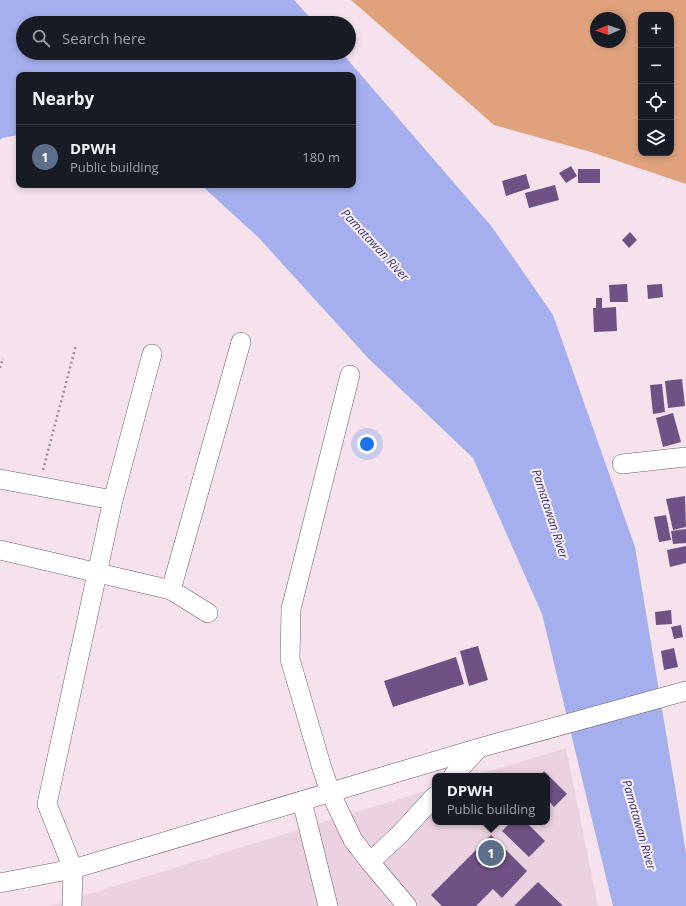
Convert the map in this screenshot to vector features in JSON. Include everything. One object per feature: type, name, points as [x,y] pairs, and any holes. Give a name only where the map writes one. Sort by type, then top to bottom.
[{"type":"street","points":[[171,590],[241,342]]},
{"type":"street","points":[[72,906],[73,869],[48,804],[113,500],[152,354]]},
{"type":"street","points":[[350,375],[291,610],[290,659],[330,792],[353,840],[407,906]]},
{"type":"street","points":[[622,464],[686,457]]},
{"type":"street","points":[[0,479],[113,500]]},
{"type":"street","points":[[0,550],[171,590],[208,613]]},
{"type":"street","points":[[0,883],[73,869],[479,748],[683,692]]},
{"type":"street","points":[[456,773],[479,748]]},
{"type":"street","points":[[370,862],[399,835],[432,799]]},
{"type":"street","points":[[302,801],[328,906]]},
{"type":"path","points":[[38,486],[76,345]]},
{"type":"path","points":[[0,368],[3,358]]},
{"type":"shaded area","points":[[351,0],[686,0],[686,184],[591,152],[494,125]]},
{"type":"shaded area","points":[[566,748],[598,906],[50,906],[432,789],[432,825],[550,825],[550,773],[484,773]]},
{"type":"water","name":"Pamatawan River","points":[[0,0],[294,0],[309,16],[16,16],[16,60],[348,60],[492,227],[553,315],[635,547],[686,853],[686,906],[613,906],[542,614],[473,458],[369,359],[258,237],[204,188],[356,188],[356,72],[16,72],[16,136],[2,138],[0,140]]},
{"type":"building","points":[[571,166],[577,176],[566,183],[559,173]]},
{"type":"building","points":[[578,169],[600,169],[600,183],[578,183]]},
{"type":"building","points":[[526,174],[530,188],[506,196],[502,181]]},
{"type":"building","points":[[555,185],[559,200],[529,208],[525,193]]},
{"type":"building","points":[[630,232],[637,240],[629,248],[622,240]]},
{"type":"building","points":[[627,284],[628,302],[610,302],[609,285]]},
{"type":"building","points":[[662,284],[663,297],[648,299],[647,285]]},
{"type":"building","points":[[596,298],[602,298],[602,308],[616,307],[617,331],[594,332],[593,308],[596,308]]},
{"type":"building","points":[[682,379],[685,406],[668,408],[665,381]]},
{"type":"building","points":[[662,384],[665,412],[653,414],[650,385]]},
{"type":"building","points":[[673,413],[681,442],[663,447],[656,418]]},
{"type":"building","points":[[685,496],[686,527],[673,530],[666,499]]},
{"type":"building","points":[[666,515],[671,540],[659,542],[654,517]]},
{"type":"building","points":[[686,529],[686,543],[673,544],[671,531]]},
{"type":"building","points":[[686,546],[686,563],[670,567],[667,550]]},
{"type":"building","points":[[671,610],[672,624],[656,625],[655,612]]},
{"type":"building","points":[[681,625],[683,637],[674,639],[671,627]]},
{"type":"building","points":[[478,646],[488,680],[469,686],[460,651]]},
{"type":"building","points":[[674,648],[678,667],[664,670],[661,651]]},
{"type":"building","points":[[456,657],[464,684],[393,707],[384,681]]},
{"type":"building","points":[[550,777],[567,794],[554,807],[550,802]]},
{"type":"building","points":[[508,825],[529,825],[545,841],[529,857],[502,831]]},
{"type":"building","points":[[491,835],[527,871],[502,898],[493,889],[476,906],[442,906],[431,895]]},
{"type":"building","points":[[538,882],[563,906],[514,906]]},
{"type":"place","name":"DPWH","points":[[491,853]]}]
